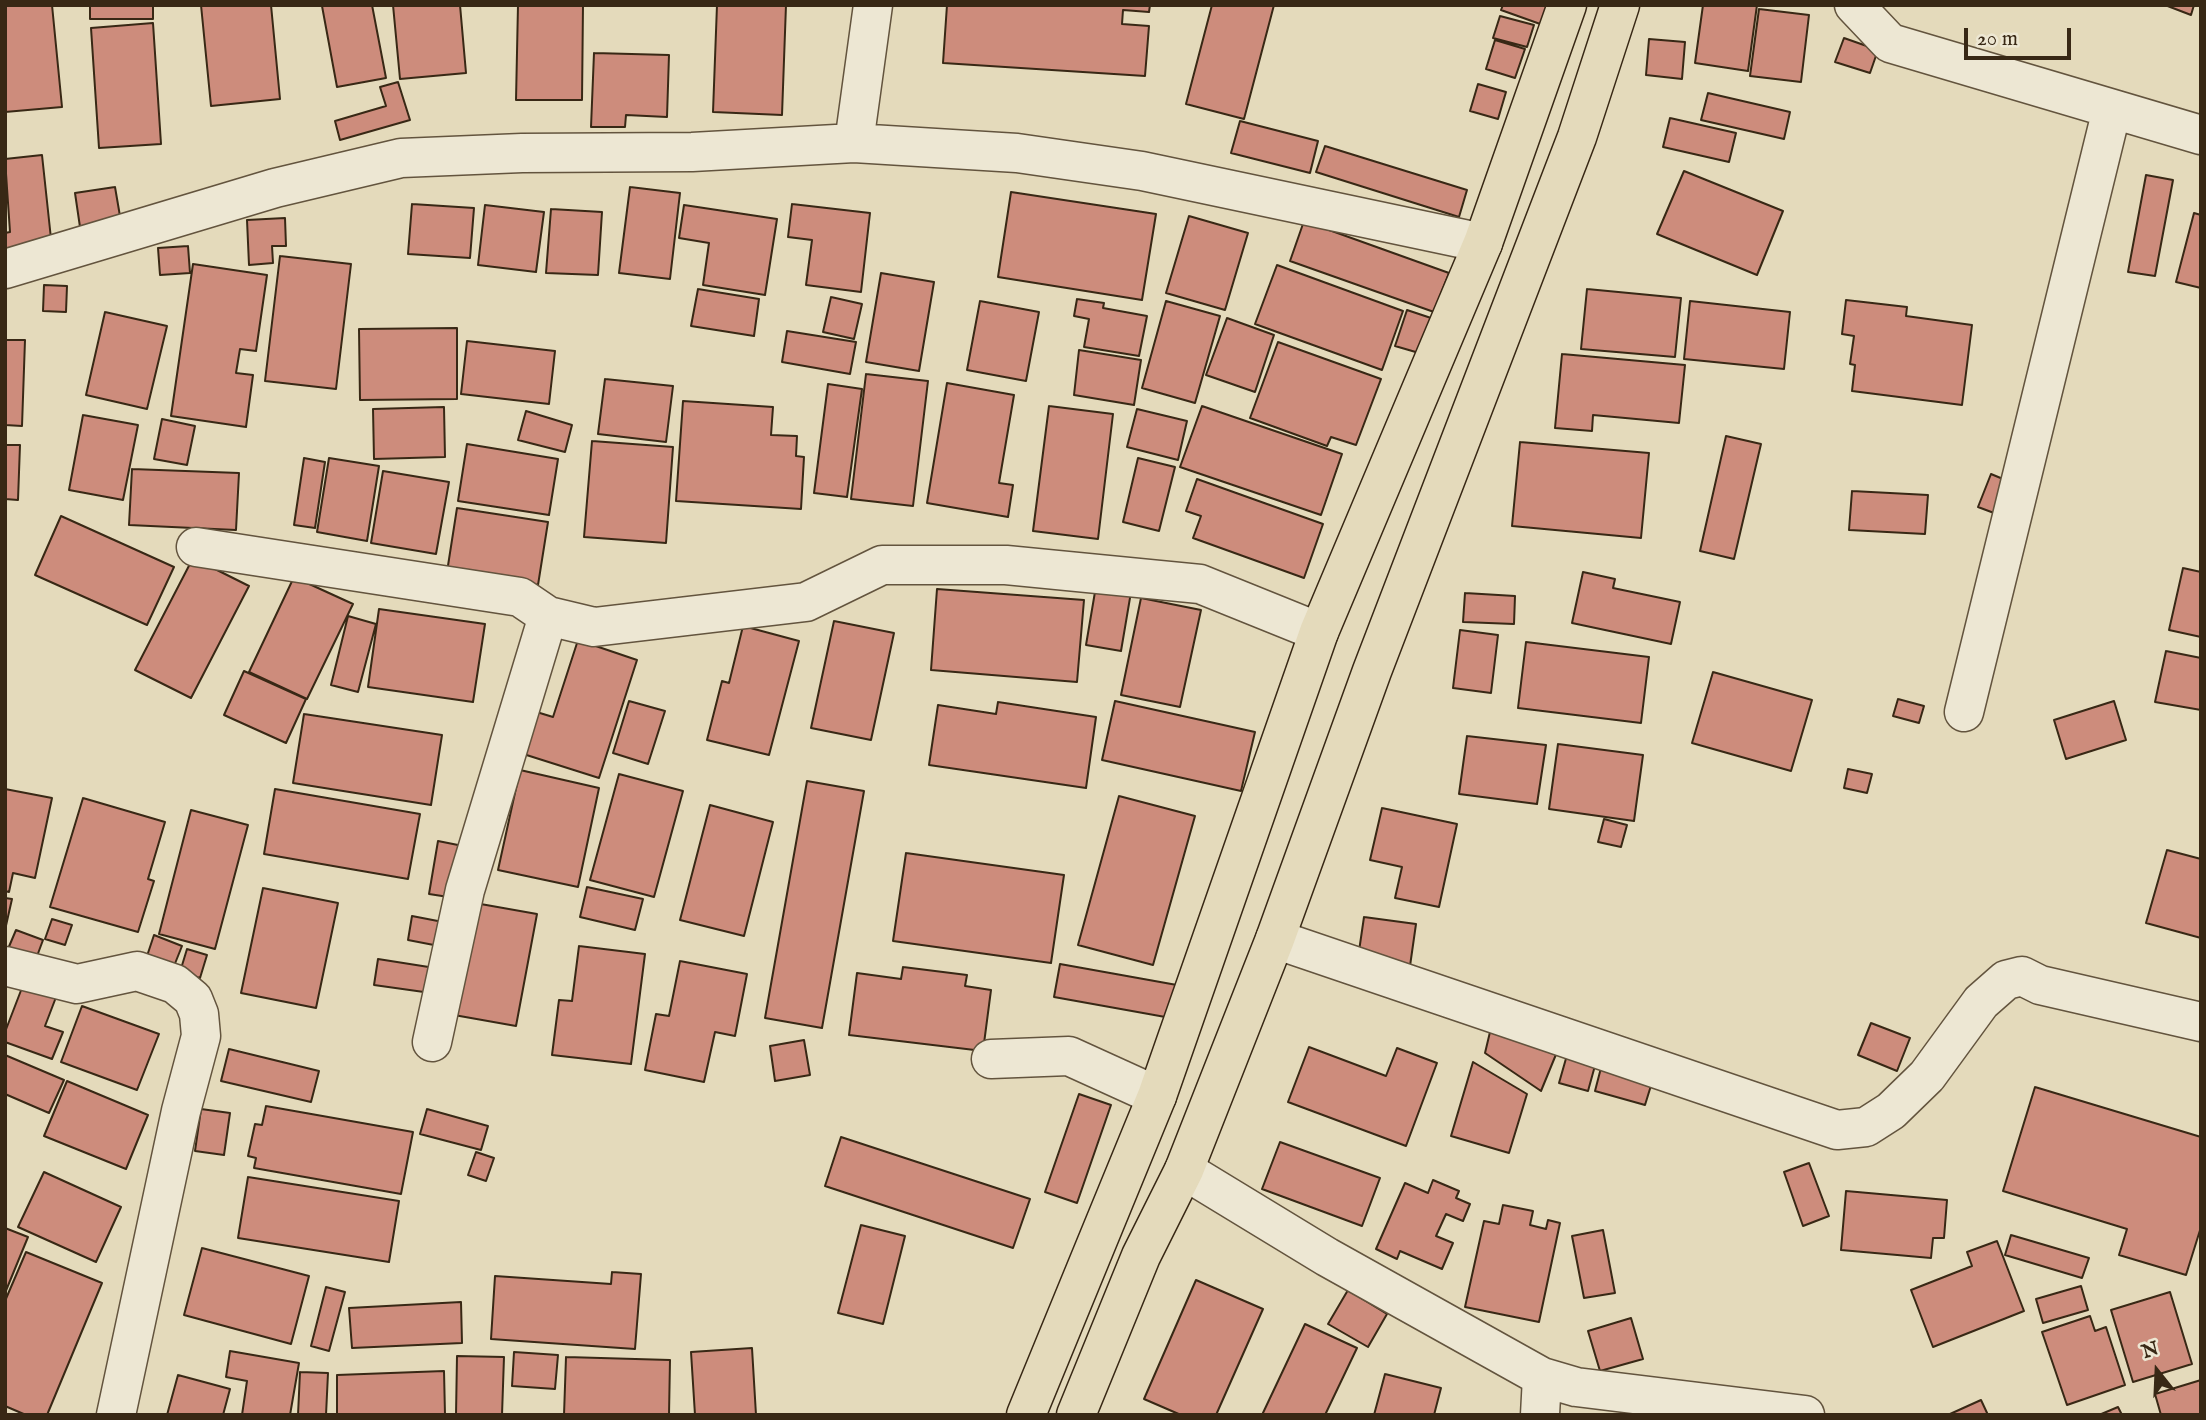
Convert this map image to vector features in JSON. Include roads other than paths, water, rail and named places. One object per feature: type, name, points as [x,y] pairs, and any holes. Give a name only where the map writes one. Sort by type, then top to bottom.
[{"type":"main road","points":[[1026,1415],[1157,1096],[1319,632],[1483,243],[1567,5]]},
{"type":"main road","points":[[1076,1415],[1141,1256],[1184,1170],[1275,939],[1377,658],[1577,137],[1620,5]]},
{"type":"street","points":[[855,143],[873,5]]},
{"type":"street","points":[[1854,5],[1890,43],[2201,135]]},
{"type":"street","points":[[1964,712],[2112,108]]},
{"type":"street","points":[[5,269],[275,188],[401,158],[522,153],[692,152],[855,143],[1017,153],[1142,171],[1483,243]]},
{"type":"street","points":[[196,547],[520,597],[548,615],[594,627],[806,602],[882,565],[1006,565],[1200,584],[1319,632]]},
{"type":"street","points":[[432,1042],[465,890],[548,615]]},
{"type":"street","points":[[1275,939],[1837,1130],[1866,1127],[1891,1111],[1927,1076],[1981,1002],[2006,980],[2022,976],[2040,985],[2201,1021]]},
{"type":"street","points":[[5,966],[77,984],[137,971],[175,984],[193,999],[199,1014],[201,1036],[181,1111],[116,1415]]},
{"type":"street","points":[[991,1059],[1069,1056],[1157,1096]]},
{"type":"street","points":[[1184,1170],[1326,1257],[1542,1377],[1576,1387],[1805,1415]]},
{"type":"street","points":[[1540,1415],[1542,1377]]}]
